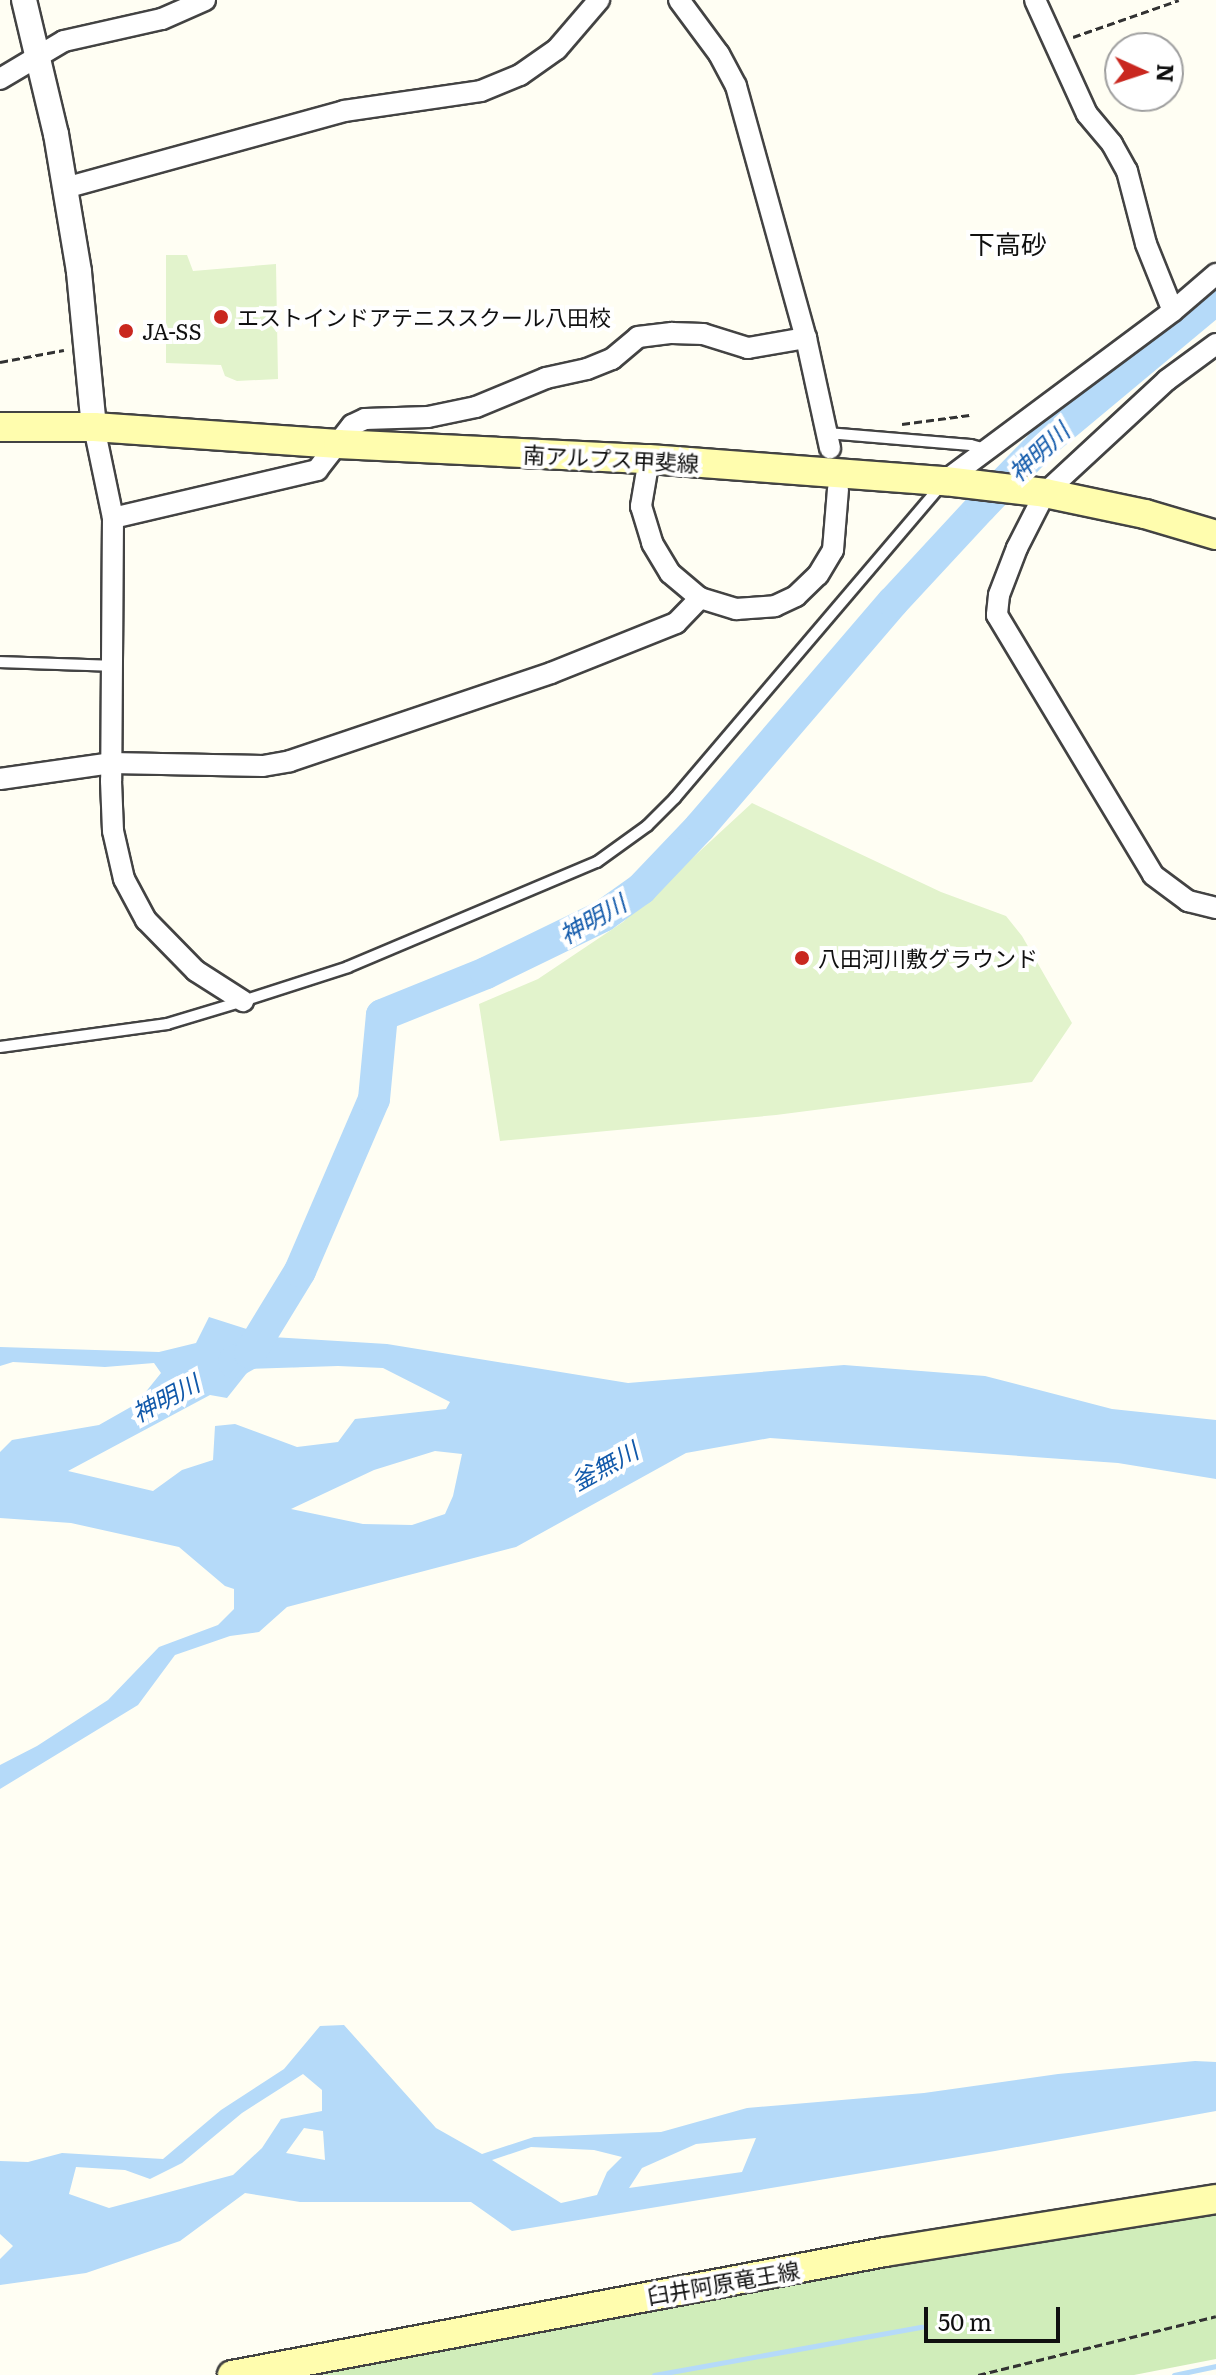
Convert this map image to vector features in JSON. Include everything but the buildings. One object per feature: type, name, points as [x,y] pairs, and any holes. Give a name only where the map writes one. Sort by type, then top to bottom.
[{"type":"main road","name":"南アルプス甲斐線","points":[[0,427],[94,427],[338,444],[649,459],[958,483],[1039,493],[1145,514],[1216,535]]},
{"type":"main road","name":"臼井阿原竜王線","points":[[232,2375],[885,2252],[1216,2199]]},
{"type":"street","points":[[24,0],[65,188],[87,345],[94,427],[113,518],[113,831],[124,879],[137,907],[196,971],[243,1001]]},
{"type":"street","points":[[0,79],[64,41],[162,19],[205,0]]},
{"type":"street","points":[[65,188],[344,111],[481,91],[520,75],[557,49],[599,0]]},
{"type":"street","points":[[679,0],[719,54],[736,86],[806,338],[829,440]]},
{"type":"street","points":[[1035,0],[1087,114],[1112,144],[1127,171],[1146,244],[1173,311]]},
{"type":"street","points":[[958,483],[985,449],[1173,311],[1216,274]]},
{"type":"street","points":[[113,518],[317,470],[352,425],[365,419],[428,417],[476,407],[546,378],[587,369],[612,359],[638,337],[672,333],[703,334],[748,348],[806,338]]},
{"type":"street","points":[[1216,344],[1167,380],[1039,493],[999,595],[997,615],[1153,875],[1188,901],[1216,908]]},
{"type":"street","points":[[649,459],[641,506],[652,543],[670,573],[700,598],[717,606],[753,610],[775,606],[796,596],[818,575],[833,550],[838,489]]},
{"type":"street","points":[[0,779],[111,763],[263,766],[290,761],[565,667],[676,623],[700,598]]},
{"type":"lane","points":[[829,440],[971,445],[985,449]]},
{"type":"lane","points":[[0,1047],[167,1024],[243,1001],[348,967],[597,862],[623,845],[675,798],[958,483]]},
{"type":"lane","points":[[0,662],[112,666]]},
{"type":"path","points":[[1055,45],[1097,26],[1179,0]]},
{"type":"path","points":[[0,362],[87,345]]},
{"type":"path","points":[[978,2375],[1216,2316]]},
{"type":"green space","name":"エストインドアテニススクール八田校","points":[[166,255],[187,255],[193,271],[276,264],[278,379],[237,381],[225,376],[221,365],[166,363]]},
{"type":"green space","name":"八田河川敷グラウンド","points":[[752,803],[941,892],[1006,916],[1022,936],[1072,1023],[1032,1082],[776,1115],[500,1141],[479,1004],[538,979],[623,922]]},
{"type":"green space","points":[[1216,2211],[1216,2359],[1134,2375],[288,2375],[706,2297]]},
{"type":"water","name":"釜無川","points":[[209,1317],[272,1337],[387,1344],[628,1383],[844,1365],[985,1376],[1112,1409],[1216,1420],[1216,1479],[1118,1463],[770,1438],[686,1453],[516,1547],[287,1607],[259,1632],[230,1636],[175,1655],[138,1705],[0,1789],[0,1765],[37,1746],[108,1700],[159,1647],[218,1625],[234,1609],[234,1589],[225,1586],[179,1547],[71,1523],[0,1518],[0,1452],[12,1440],[99,1425],[136,1404],[161,1373],[154,1363],[105,1367],[13,1362],[0,1366],[0,1347],[159,1352],[196,1343]],"holes":[[[383,1368],[450,1402],[446,1409],[355,1419],[338,1442],[297,1447],[235,1424],[215,1426],[213,1460],[182,1470],[153,1491],[68,1471],[210,1395],[227,1398],[250,1369]],[[435,1451],[462,1454],[453,1496],[445,1514],[412,1525],[363,1524],[291,1509],[374,1470]]]},
{"type":"water","points":[[344,2025],[436,2128],[482,2154],[534,2137],[661,2132],[747,2108],[924,2093],[1058,2074],[1195,2061],[1216,2062],[1216,2111],[512,2231],[471,2202],[300,2202],[245,2193],[180,2241],[86,2273],[0,2285],[0,2259],[13,2246],[0,2234],[0,2161],[28,2162],[62,2153],[163,2159],[221,2110],[284,2069],[320,2026]],"holes":[[[303,2074],[322,2090],[322,2111],[281,2119],[262,2148],[233,2175],[109,2208],[69,2194],[76,2167],[125,2170],[150,2179],[182,2163],[242,2113]],[[304,2128],[323,2131],[325,2160],[286,2153]],[[756,2138],[742,2172],[629,2188],[642,2168],[696,2144]],[[531,2147],[594,2150],[622,2157],[607,2172],[597,2195],[561,2203],[492,2160]]]},
{"type":"waterway","name":"神明川","points":[[234,1362],[250,1353],[300,1271],[374,1099],[382,1015],[486,973],[603,916],[641,889],[700,827],[893,602],[1042,444],[1216,299]]},
{"type":"waterway","points":[[654,2375],[922,2327]]},
{"type":"waterway","points":[[1174,2375],[1216,2366]]},
{"type":"place","name":"エストインドアテニススクール八田校","points":[[221,317]]},
{"type":"place","name":"JA-SS","points":[[126,331]]},
{"type":"place","name":"八田河川敷グラウンド","points":[[802,958]]},
{"type":"district","name":"下高砂","points":[[1008,243]]}]
